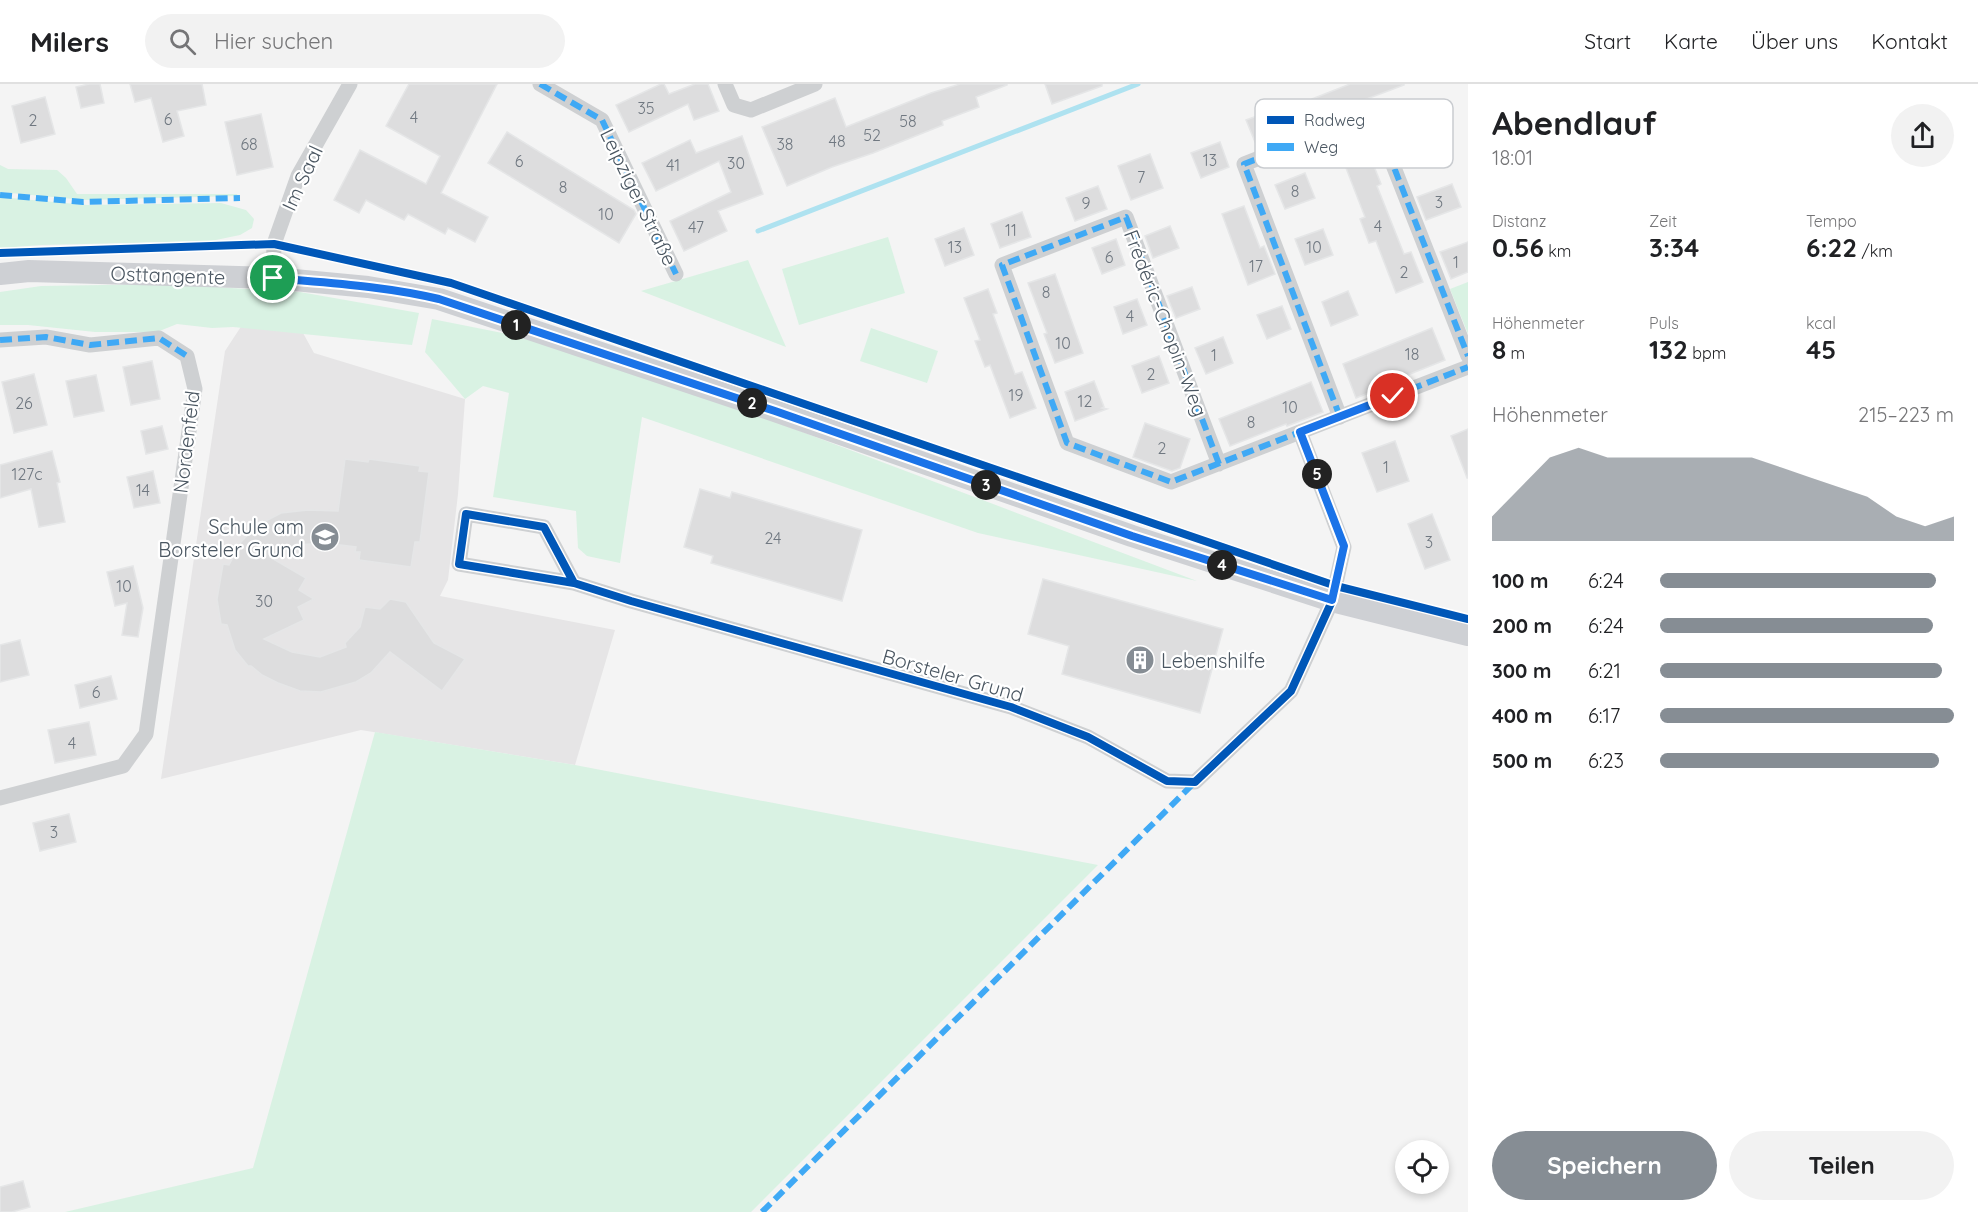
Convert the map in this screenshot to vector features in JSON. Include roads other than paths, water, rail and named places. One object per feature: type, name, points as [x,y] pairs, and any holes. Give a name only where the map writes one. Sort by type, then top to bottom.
[{"type":"main road","name":"Osttangente","points":[[0,274],[29,271],[273,278],[419,294],[775,411],[1132,536],[1332,600],[1468,635]]},
{"type":"street","name":"Im Saal","points":[[273,278],[274,244],[298,176],[350,84]]},
{"type":"street","name":"Leipziger Straße","points":[[540,84],[602,120],[676,274]]},
{"type":"street","points":[[725,84],[734,105],[751,110],[815,84]]},
{"type":"street","points":[[1255,160],[1244,164],[1341,417]]},
{"type":"street","points":[[1393,168],[1468,356]]},
{"type":"street","name":"Frédéric-Chopin-Weg","points":[[1126,217],[1219,464],[1171,482],[1067,443],[1002,266],[1126,217]]},
{"type":"street","name":"Nordenfeld","points":[[0,340],[46,337],[90,345],[159,338],[187,356],[195,389],[146,734],[123,766],[0,798]]},
{"type":"street","points":[[1219,464],[1468,367]]},
{"type":"street","name":"Borsteler Grund","points":[[574,583],[544,527],[466,514],[459,564],[574,583],[1011,707],[1088,737],[1167,781],[1195,782],[1291,690],[1332,600],[1344,546],[1300,432]]},
{"type":"waterway","points":[[758,231],[1138,84]]},
{"type":"place","name":"Schule am Borsteler Grund","points":[[325,537]]},
{"type":"place","name":"Lebenshilfe","points":[[1140,660]]}]
